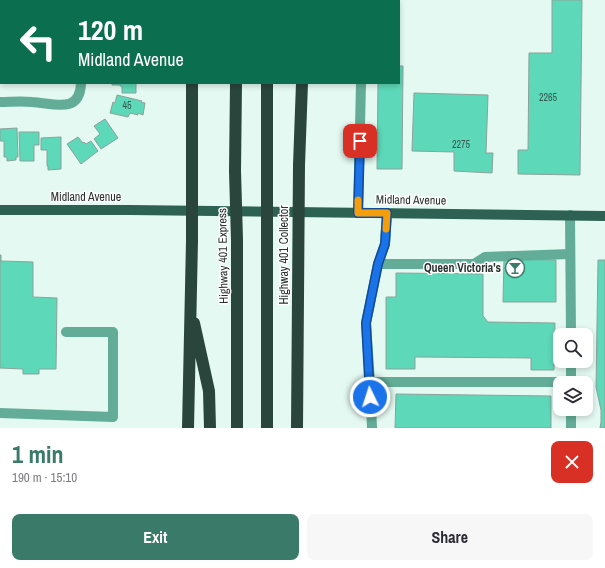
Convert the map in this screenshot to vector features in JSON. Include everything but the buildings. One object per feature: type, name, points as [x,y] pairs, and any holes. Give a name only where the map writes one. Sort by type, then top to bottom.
[{"type":"highway","points":[[188,428],[192,242],[192,84]]},
{"type":"highway","name":"Highway 401 Express","points":[[236,84],[235,171],[237,240],[237,428]]},
{"type":"highway","points":[[267,84],[267,428]]},
{"type":"highway","name":"Highway 401 Collector","points":[[297,428],[298,165],[302,84]]},
{"type":"highway","points":[[190,305],[209,391],[210,428]]},
{"type":"main road","name":"Midland Avenue","points":[[0,210],[130,210],[605,216]]},
{"type":"street","points":[[0,102],[31,102],[56,106],[66,105],[77,99],[81,84]]},
{"type":"street","points":[[358,213],[361,84]]},
{"type":"street","points":[[372,428],[366,323],[378,264],[385,244],[387,213]]},
{"type":"street","points":[[570,215],[570,328]]},
{"type":"street","points":[[378,264],[474,264],[485,257],[570,254]]},
{"type":"street","points":[[0,413],[112,417],[112,332],[66,332]]},
{"type":"street","points":[[370,382],[553,382]]},
{"type":"street","points":[[571,416],[571,428]]},
{"type":"slow traffic","points":[[358,200],[358,213],[387,213],[386,229]]},
{"type":"place","name":"Queen Victoria's","points":[[515,268]]},
{"type":"route","points":[[360,141],[358,213],[387,213],[385,244],[378,264],[366,323],[370,397]]}]
